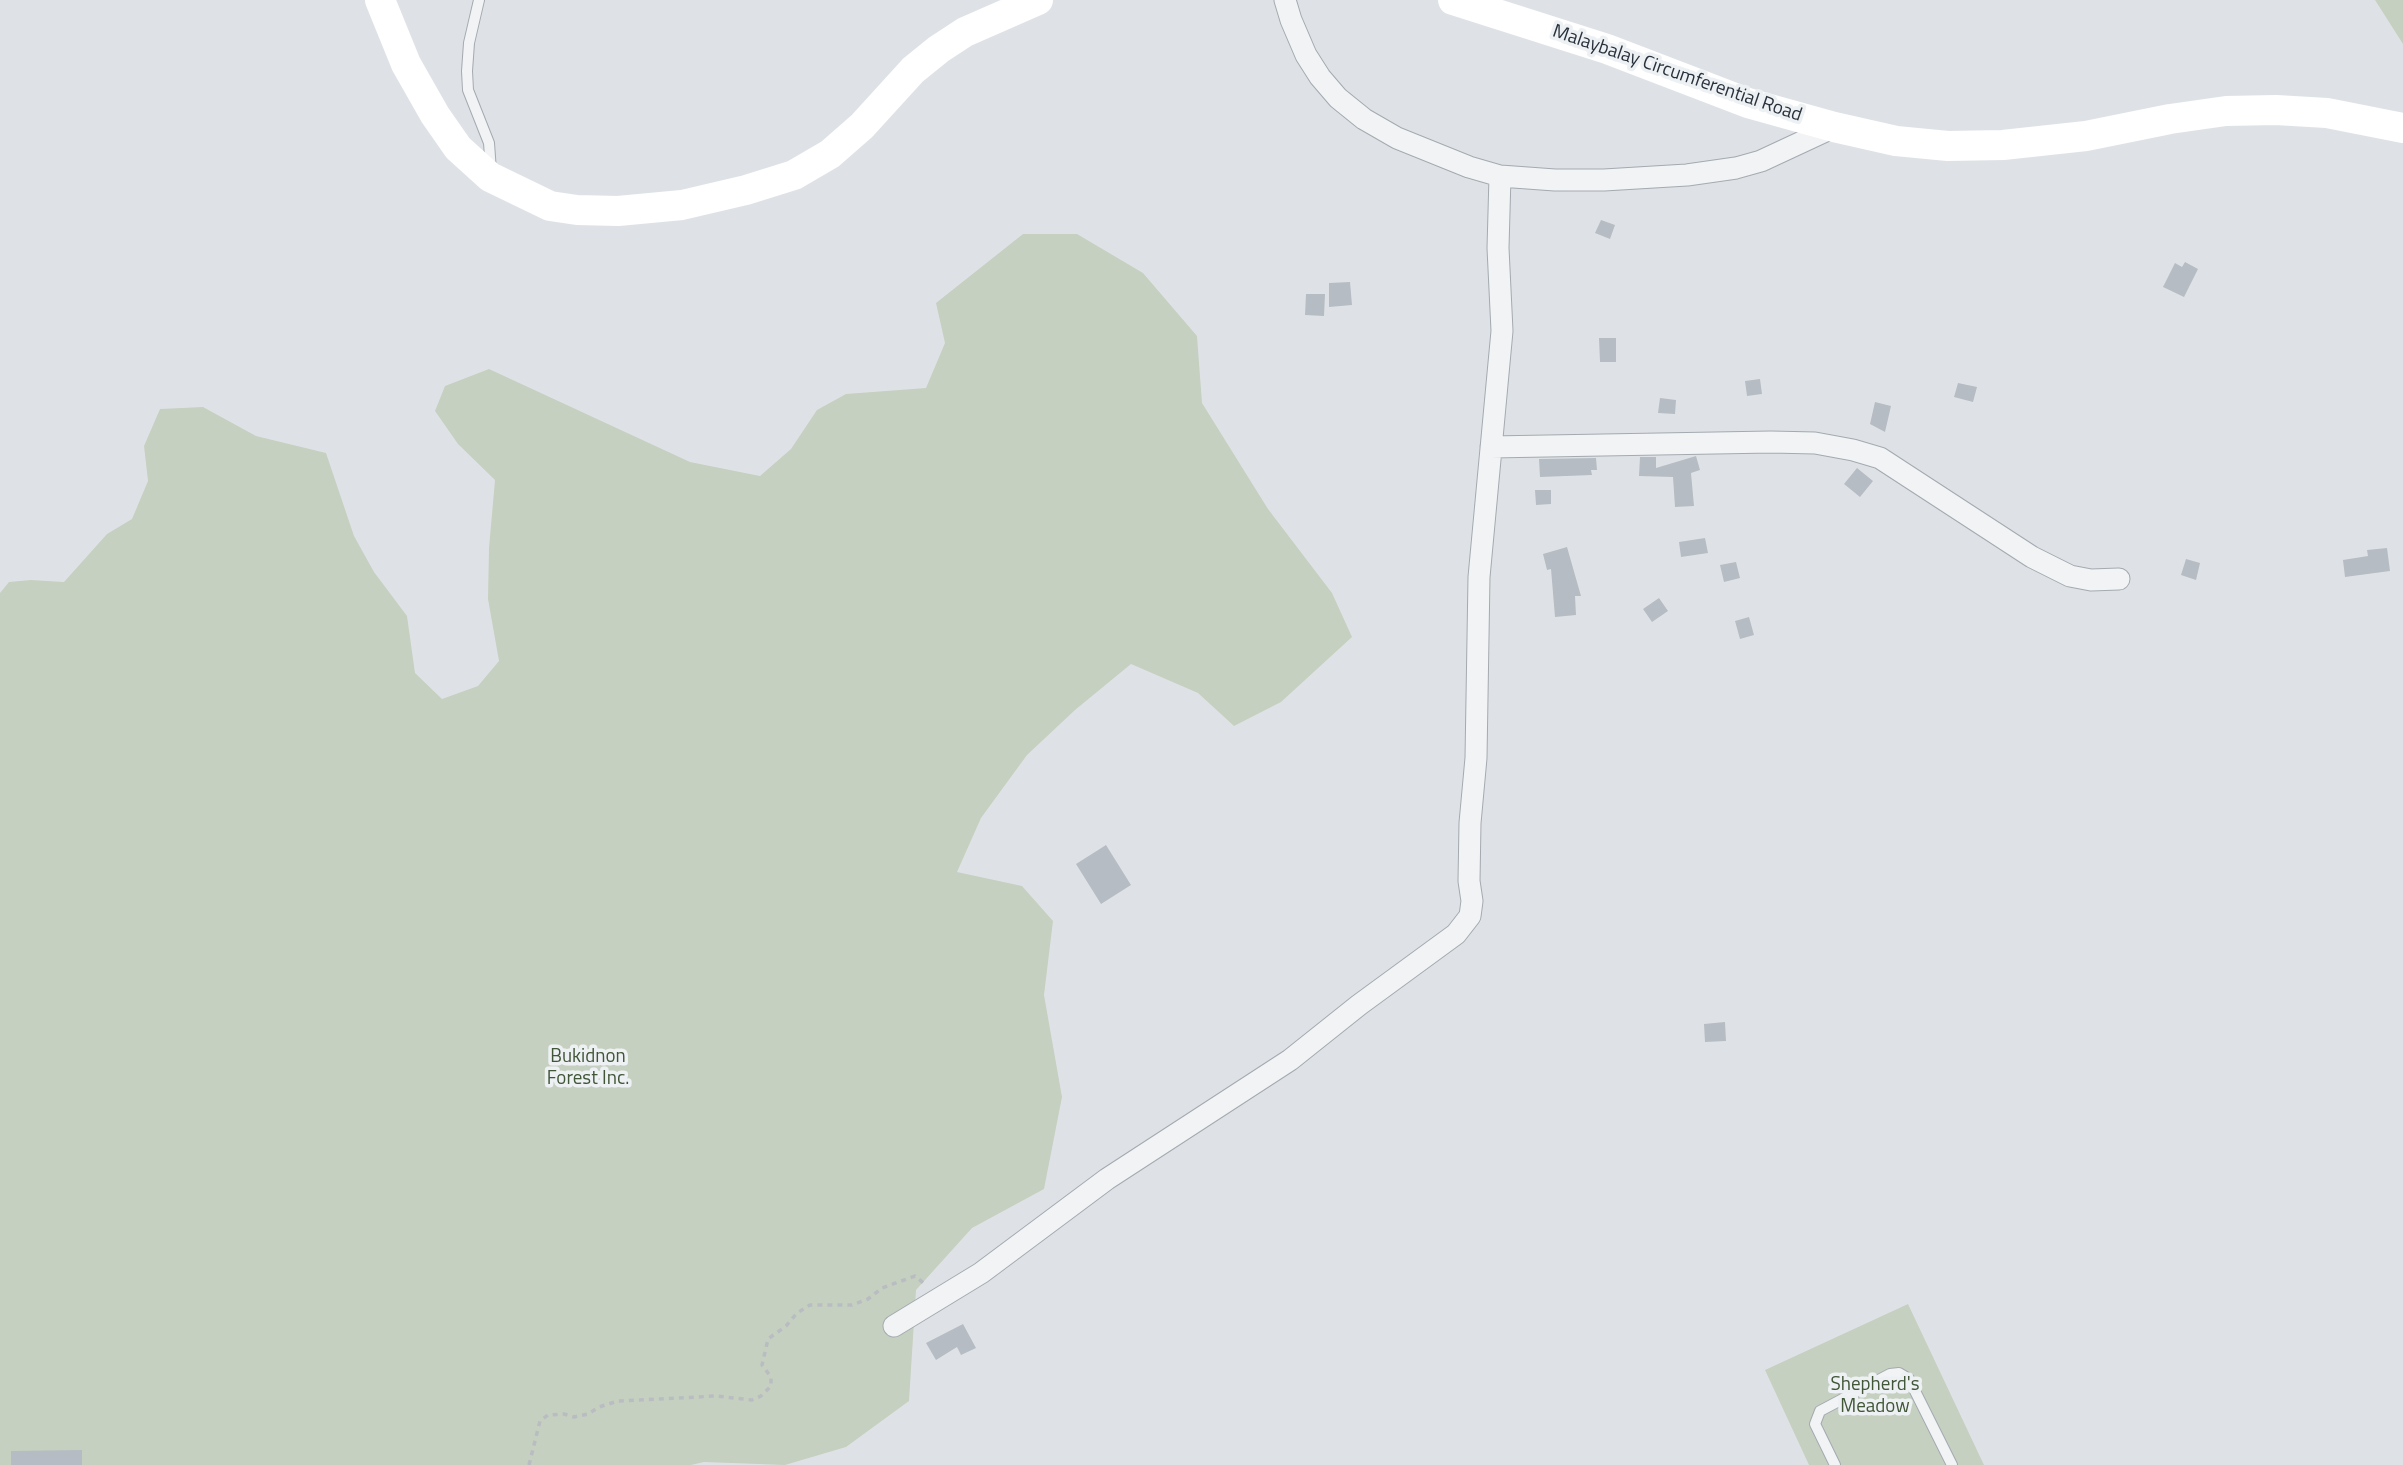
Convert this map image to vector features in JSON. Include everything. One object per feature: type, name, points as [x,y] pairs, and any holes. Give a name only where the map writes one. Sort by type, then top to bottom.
[{"type":"main road","points":[[380,0],[406,64],[435,116],[458,148],[490,177],[550,206],[618,211],[682,205],[794,175],[830,154],[862,126],[913,70],[939,49],[965,32],[1038,0]]},
{"type":"main road","name":"Malaybalay Circumferential Road","points":[[1453,0],[1607,49],[1748,103],[1833,127],[1896,141],[1948,146],[2003,145],[2086,136],[2226,111],[2327,113],[2403,128]]},
{"type":"street","points":[[1285,0],[1306,55],[1338,98],[1364,119],[1397,138],[1469,167],[1500,176],[1604,180],[1687,175],[1735,168],[1761,161],[1833,127]]},
{"type":"street","points":[[894,1326],[981,1273],[1107,1179],[1290,1060],[1464,926],[1470,916],[1470,823],[1476,758],[1479,577],[1502,331],[1498,248],[1500,176]]},
{"type":"street","points":[[1491,447],[1771,442],[1815,443],[1853,450],[1880,458],[2032,557],[2070,576],[2091,580],[2119,579]]},
{"type":"lane","points":[[480,0],[469,43],[468,90],[489,143],[490,177]]},
{"type":"lane","points":[[1835,1465],[1815,1424],[1820,1411],[1890,1374],[1899,1373],[1909,1379],[1952,1465]]},
{"type":"path","points":[[528,1465],[540,1421],[548,1415],[564,1414],[574,1417],[618,1401],[716,1396],[752,1400],[761,1396],[771,1386],[771,1377],[762,1365],[768,1339],[810,1305],[852,1305],[868,1299],[882,1288],[915,1276],[942,1297]]},
{"type":"green space","points":[[2375,0],[2403,0],[2403,44]]},
{"type":"green space","name":"Bukidnon Forest Inc.","points":[[1023,234],[1077,234],[1143,273],[1197,336],[1202,403],[1268,509],[1332,593],[1352,637],[1281,702],[1234,726],[1198,693],[1131,664],[1075,710],[1027,755],[981,818],[957,872],[1022,886],[1053,921],[1044,995],[1062,1097],[1044,1189],[972,1228],[916,1290],[909,1401],[846,1447],[785,1465],[704,1462],[691,1465],[0,1465],[0,593],[9,582],[64,582],[107,534],[132,519],[148,481],[144,446],[160,409],[203,407],[256,436],[326,453],[354,536],[374,572],[407,616],[415,673],[442,699],[478,686],[499,661],[488,599],[495,480],[458,444],[435,411],[445,386],[489,369],[690,462],[760,476],[791,449],[817,410],[846,394],[926,388],[945,343],[936,303]]},
{"type":"green space","name":"Shepherd's Meadow","points":[[1908,1304],[1984,1465],[1809,1465],[1765,1370]]},
{"type":"building","points":[[1601,220],[1615,225],[1610,239],[1595,233]]},
{"type":"building","points":[[2185,262],[2198,269],[2184,297],[2163,287],[2175,263],[2182,267]]},
{"type":"building","points":[[1350,282],[1352,305],[1329,307],[1329,283]]},
{"type":"building","points":[[1306,294],[1325,294],[1324,316],[1305,315]]},
{"type":"building","points":[[1599,338],[1616,338],[1616,362],[1600,362]]},
{"type":"building","points":[[1760,379],[1762,394],[1747,396],[1745,381]]},
{"type":"building","points":[[1958,383],[1977,387],[1973,402],[1954,397]]},
{"type":"building","points":[[1660,398],[1676,400],[1675,414],[1658,413]]},
{"type":"building","points":[[1875,402],[1891,406],[1885,432],[1870,424]]},
{"type":"building","points":[[1696,456],[1700,470],[1691,473],[1694,506],[1675,507],[1673,477],[1639,476],[1640,457],[1656,457],[1656,468]]},
{"type":"building","points":[[1596,458],[1597,470],[1591,470],[1592,475],[1540,477],[1539,459]]},
{"type":"building","points":[[1857,468],[1873,481],[1860,497],[1844,484]]},
{"type":"building","points":[[1535,490],[1551,490],[1551,504],[1536,505]]},
{"type":"building","points":[[1705,538],[1708,553],[1681,557],[1679,542]]},
{"type":"building","points":[[1567,547],[1581,596],[1575,596],[1576,615],[1555,617],[1551,569],[1547,570],[1543,554]]},
{"type":"building","points":[[2387,548],[2390,571],[2345,577],[2343,560],[2368,556],[2367,550]]},
{"type":"building","points":[[2186,559],[2200,563],[2196,580],[2181,575]]},
{"type":"building","points":[[1736,562],[1740,578],[1724,582],[1720,565]]},
{"type":"building","points":[[1659,598],[1668,611],[1652,622],[1643,609]]},
{"type":"building","points":[[1749,617],[1754,635],[1740,639],[1735,621]]},
{"type":"building","points":[[1106,845],[1131,885],[1101,904],[1076,864]]},
{"type":"building","points":[[1725,1022],[1726,1041],[1705,1042],[1704,1024]]},
{"type":"building","points":[[963,1324],[976,1348],[961,1355],[957,1347],[936,1360],[926,1343]]},
{"type":"building","points":[[82,1450],[82,1465],[11,1465],[11,1451]]}]
